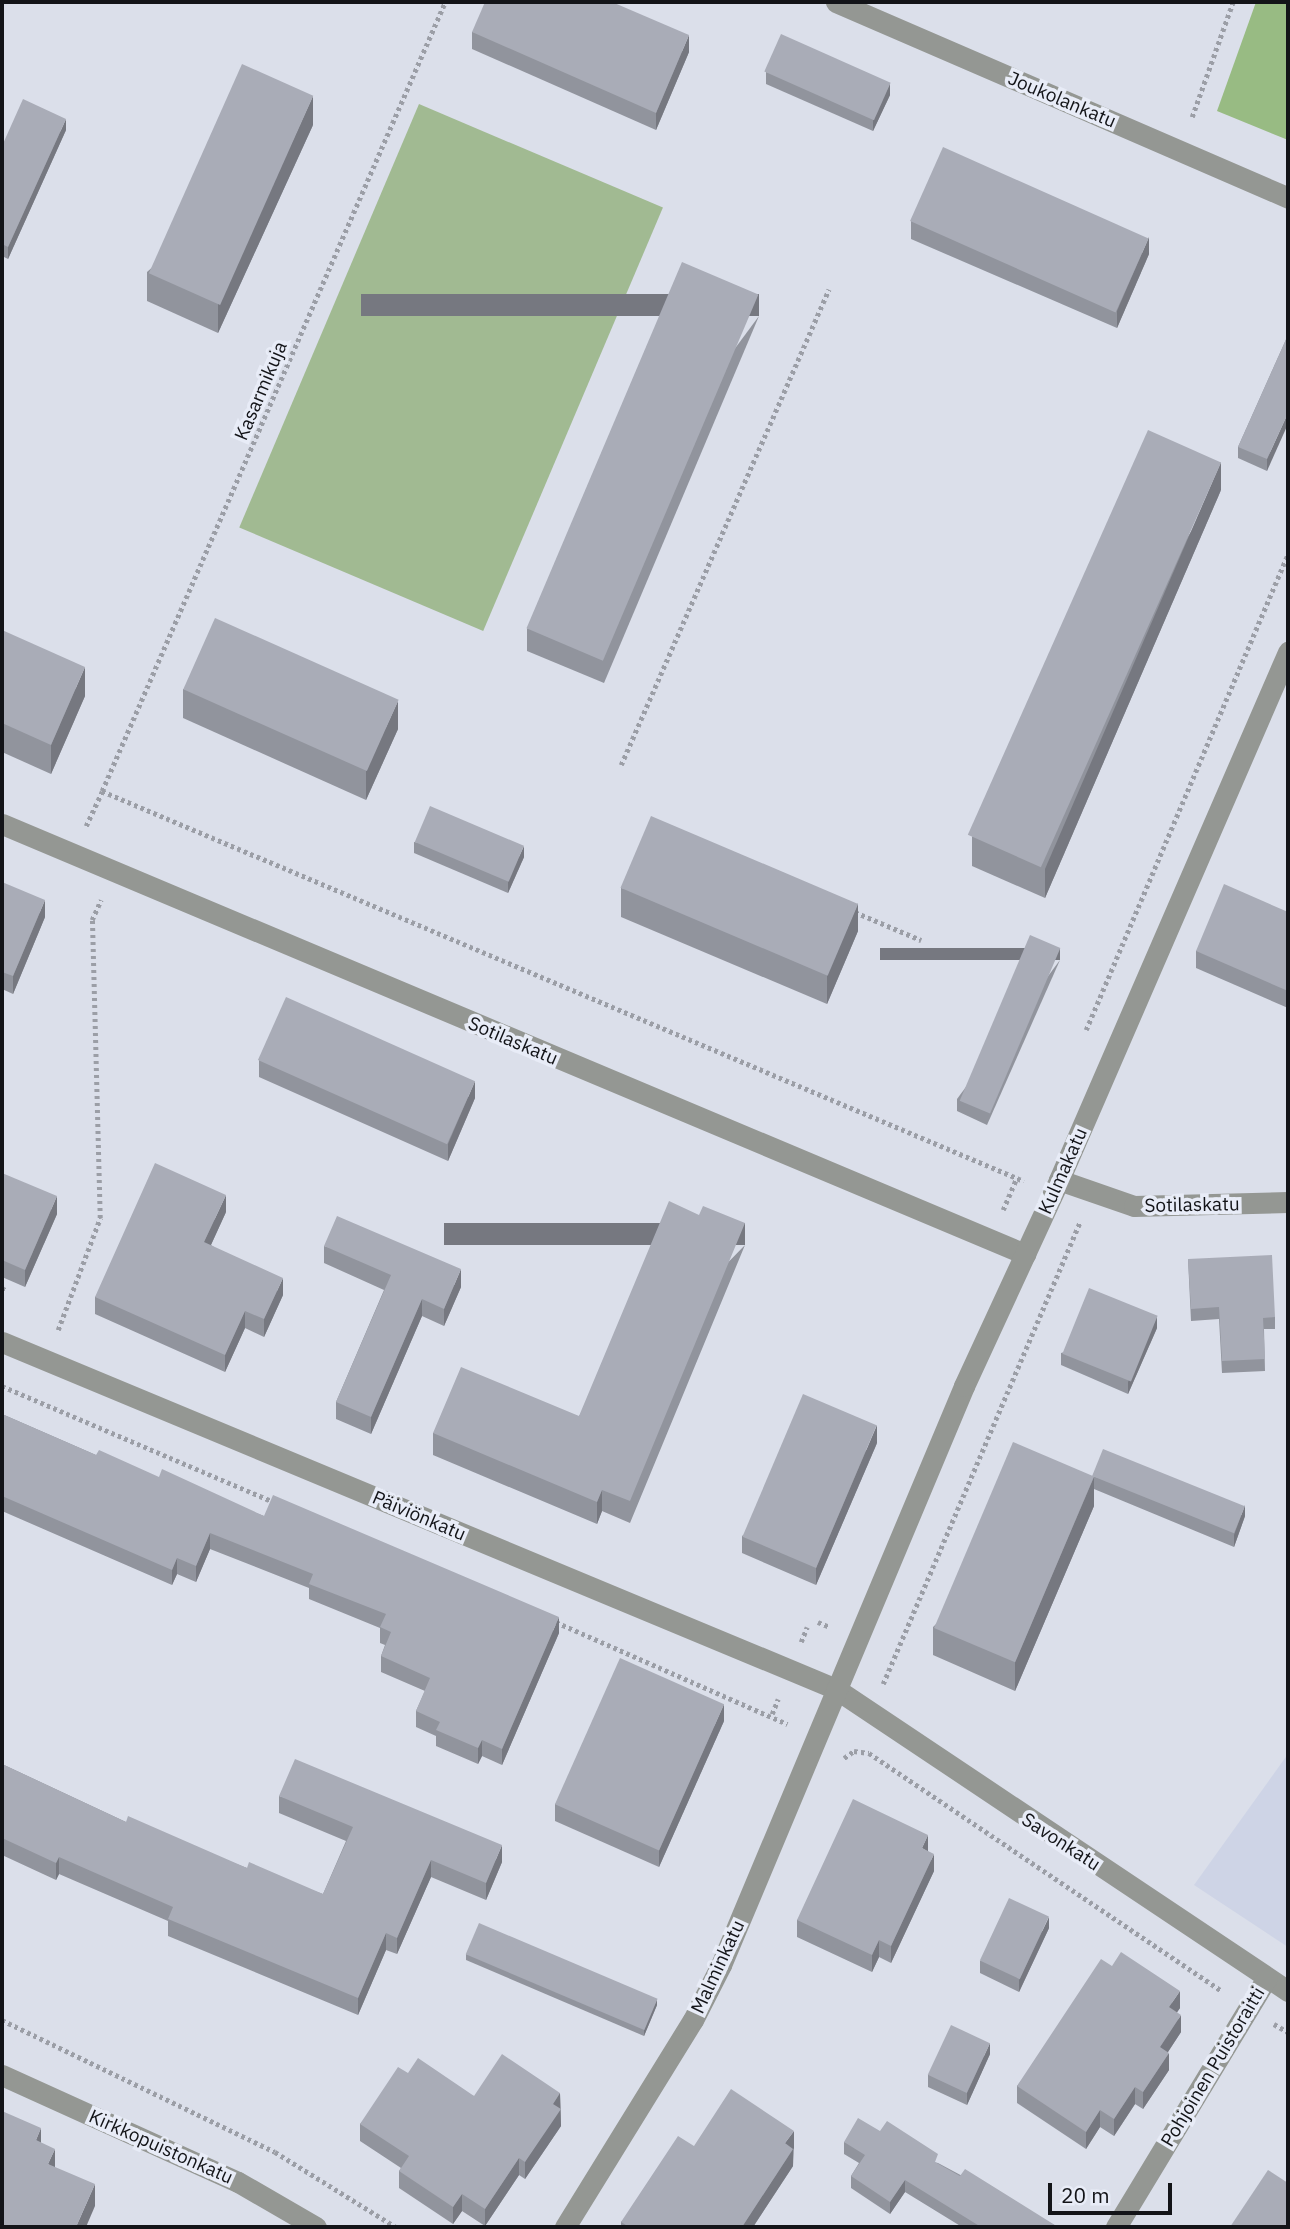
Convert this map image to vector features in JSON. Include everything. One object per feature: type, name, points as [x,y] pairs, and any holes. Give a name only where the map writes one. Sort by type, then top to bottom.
[{"type":"street","name":"Joukolankatu","points":[[836,2],[1288,198]]},
{"type":"street","name":"Kulmakatu","points":[[836,1689],[958,1399],[1059,1180],[1288,652]]},
{"type":"street","name":"Sotilaskatu","points":[[2,824],[1026,1254]]},
{"type":"street","name":"Sotilaskatu","points":[[1059,1180],[1134,1206],[1288,1202]]},
{"type":"street","name":"Päiviönkatu","points":[[2,1342],[836,1689]]},
{"type":"street","name":"Savonkatu","points":[[836,1689],[1288,1992]]},
{"type":"street","name":"Malminkatu","points":[[565,2227],[716,1976],[836,1689]]},
{"type":"street","name":"Pohjoinen Puistoraitti","points":[[1116,2227],[1247,2008],[1268,1978]]},
{"type":"street","name":"Kirkkopuistonkatu","points":[[2,2075],[238,2182],[316,2227]]},
{"type":"path","name":"Kasarmikuja","points":[[85,828],[445,2]]},
{"type":"path","points":[[1192,117],[1233,2]]},
{"type":"path","points":[[621,765],[829,289]]},
{"type":"path","points":[[1080,1044],[1288,554]]},
{"type":"path","points":[[102,791],[1016,1180],[1023,1182],[1028,1170]]},
{"type":"path","points":[[64,1316],[100,1218],[92,920],[114,871]]},
{"type":"path","points":[[848,909],[921,940]]},
{"type":"path","points":[[1004,1206],[1016,1180]]},
{"type":"path","points":[[885,1681],[1074,1234]]},
{"type":"path","points":[[2,1385],[285,1507]]},
{"type":"path","points":[[541,1616],[785,1720],[791,1732]]},
{"type":"path","points":[[835,1768],[854,1751],[869,1753],[1247,2008],[1288,2032]]},
{"type":"path","points":[[2,2020],[275,2152],[396,2227]]},
{"type":"shaded area","points":[[1288,1754],[1288,1947],[1194,1885]]},
{"type":"green space","points":[[1256,2],[1288,2],[1288,140],[1217,111]]},
{"type":"green space","points":[[419,104],[663,208],[483,631],[239,527]]},
{"type":"building","points":[[485,2],[612,2],[689,35],[656,113],[472,32]]},
{"type":"building","points":[[781,34],[891,83],[874,120],[764,71]]},
{"type":"building","points":[[242,64],[313,96],[220,305],[149,273]]},
{"type":"building","points":[[23,99],[66,119],[8,247],[2,244],[2,146]]},
{"type":"building","points":[[943,147],[1149,239],[1116,313],[910,221]]},
{"type":"building","points":[[682,262],[758,294],[603,661],[526,628]]},
{"type":"building","points":[[1288,335],[1288,413],[1267,459],[1238,447]]},
{"type":"building","points":[[1148,430],[1221,463],[1041,867],[968,835]]},
{"type":"building","points":[[215,618],[399,700],[367,771],[183,689]]},
{"type":"building","points":[[2,630],[85,667],[51,745],[2,723]]},
{"type":"building","points":[[430,806],[524,846],[509,882],[415,842]]},
{"type":"building","points":[[651,816],[858,904],[828,976],[621,888]]},
{"type":"building","points":[[2,882],[45,900],[13,976],[2,972]]},
{"type":"building","points":[[1224,884],[1288,912],[1288,991],[1196,951]]},
{"type":"building","points":[[1030,935],[1060,948],[990,1114],[960,1101]]},
{"type":"building","points":[[286,997],[475,1081],[447,1144],[258,1060]]},
{"type":"building","points":[[155,1163],[226,1195],[204,1242],[283,1278],[264,1319],[245,1311],[225,1355],[95,1297]]},
{"type":"building","points":[[2,1173],[57,1196],[25,1270],[2,1260]]},
{"type":"building","points":[[669,1201],[699,1215],[703,1206],[745,1223],[630,1501],[602,1490],[597,1502],[433,1433],[461,1367],[579,1416]]},
{"type":"building","points":[[337,1216],[461,1269],[444,1309],[422,1299],[371,1417],[336,1402],[391,1275],[324,1246]]},
{"type":"building","points":[[1272,1255],[1275,1317],[1263,1318],[1265,1359],[1222,1361],[1219,1307],[1191,1309],[1188,1259]]},
{"type":"building","points":[[1089,1288],[1158,1316],[1131,1382],[1062,1354]]},
{"type":"building","points":[[803,1394],[877,1425],[816,1568],[742,1537]]},
{"type":"building","points":[[2,1414],[96,1455],[99,1450],[159,1477],[162,1469],[264,1516],[273,1495],[559,1617],[502,1749],[482,1740],[478,1748],[436,1730],[440,1722],[416,1711],[430,1678],[381,1656],[391,1632],[380,1627],[386,1614],[309,1584],[313,1574],[210,1533],[196,1566],[177,1558],[172,1570],[2,1496]]},
{"type":"building","points":[[1013,1442],[1094,1476],[1015,1662],[934,1628]]},
{"type":"building","points":[[1103,1449],[1245,1506],[1234,1533],[1092,1476]]},
{"type":"building","points":[[620,1658],[724,1704],[659,1851],[555,1804]]},
{"type":"building","points":[[295,1759],[502,1845],[486,1883],[431,1860],[397,1938],[386,1933],[358,1998],[168,1919],[173,1907],[59,1857],[56,1863],[2,1838],[2,1764],[126,1822],[128,1816],[247,1868],[249,1862],[323,1894],[353,1827],[279,1796]]},
{"type":"building","points":[[853,1799],[928,1835],[922,1848],[934,1854],[891,1946],[879,1940],[872,1955],[797,1920]]},
{"type":"building","points":[[1009,1898],[1049,1917],[1020,1979],[980,1961]]},
{"type":"building","points":[[479,1923],[658,1999],[644,2030],[466,1954]]},
{"type":"building","points":[[1121,1952],[1180,1991],[1169,2007],[1181,2015],[1160,2047],[1169,2053],[1143,2092],[1135,2087],[1114,2119],[1100,2110],[1086,2132],[1017,2086],[1101,1959],[1112,1966]]},
{"type":"building","points":[[951,2025],[990,2043],[967,2093],[928,2075]]},
{"type":"building","points":[[502,2054],[560,2093],[553,2104],[561,2109],[525,2162],[519,2158],[485,2209],[462,2194],[453,2207],[399,2171],[409,2156],[360,2124],[398,2067],[408,2073],[418,2058],[474,2096]]},
{"type":"building","points":[[731,2089],[794,2131],[785,2143],[793,2149],[742,2227],[629,2227],[621,2222],[678,2136],[694,2146]]},
{"type":"building","points":[[2,2111],[41,2128],[36,2140],[55,2149],[48,2164],[95,2184],[76,2227],[2,2227]]},
{"type":"building","points":[[858,2118],[880,2131],[887,2121],[938,2154],[935,2162],[960,2176],[965,2169],[1058,2227],[981,2227],[905,2180],[890,2202],[851,2176],[865,2155],[844,2142]]},
{"type":"building","points":[[1268,2170],[1288,2183],[1288,2227],[1230,2227]]}]
